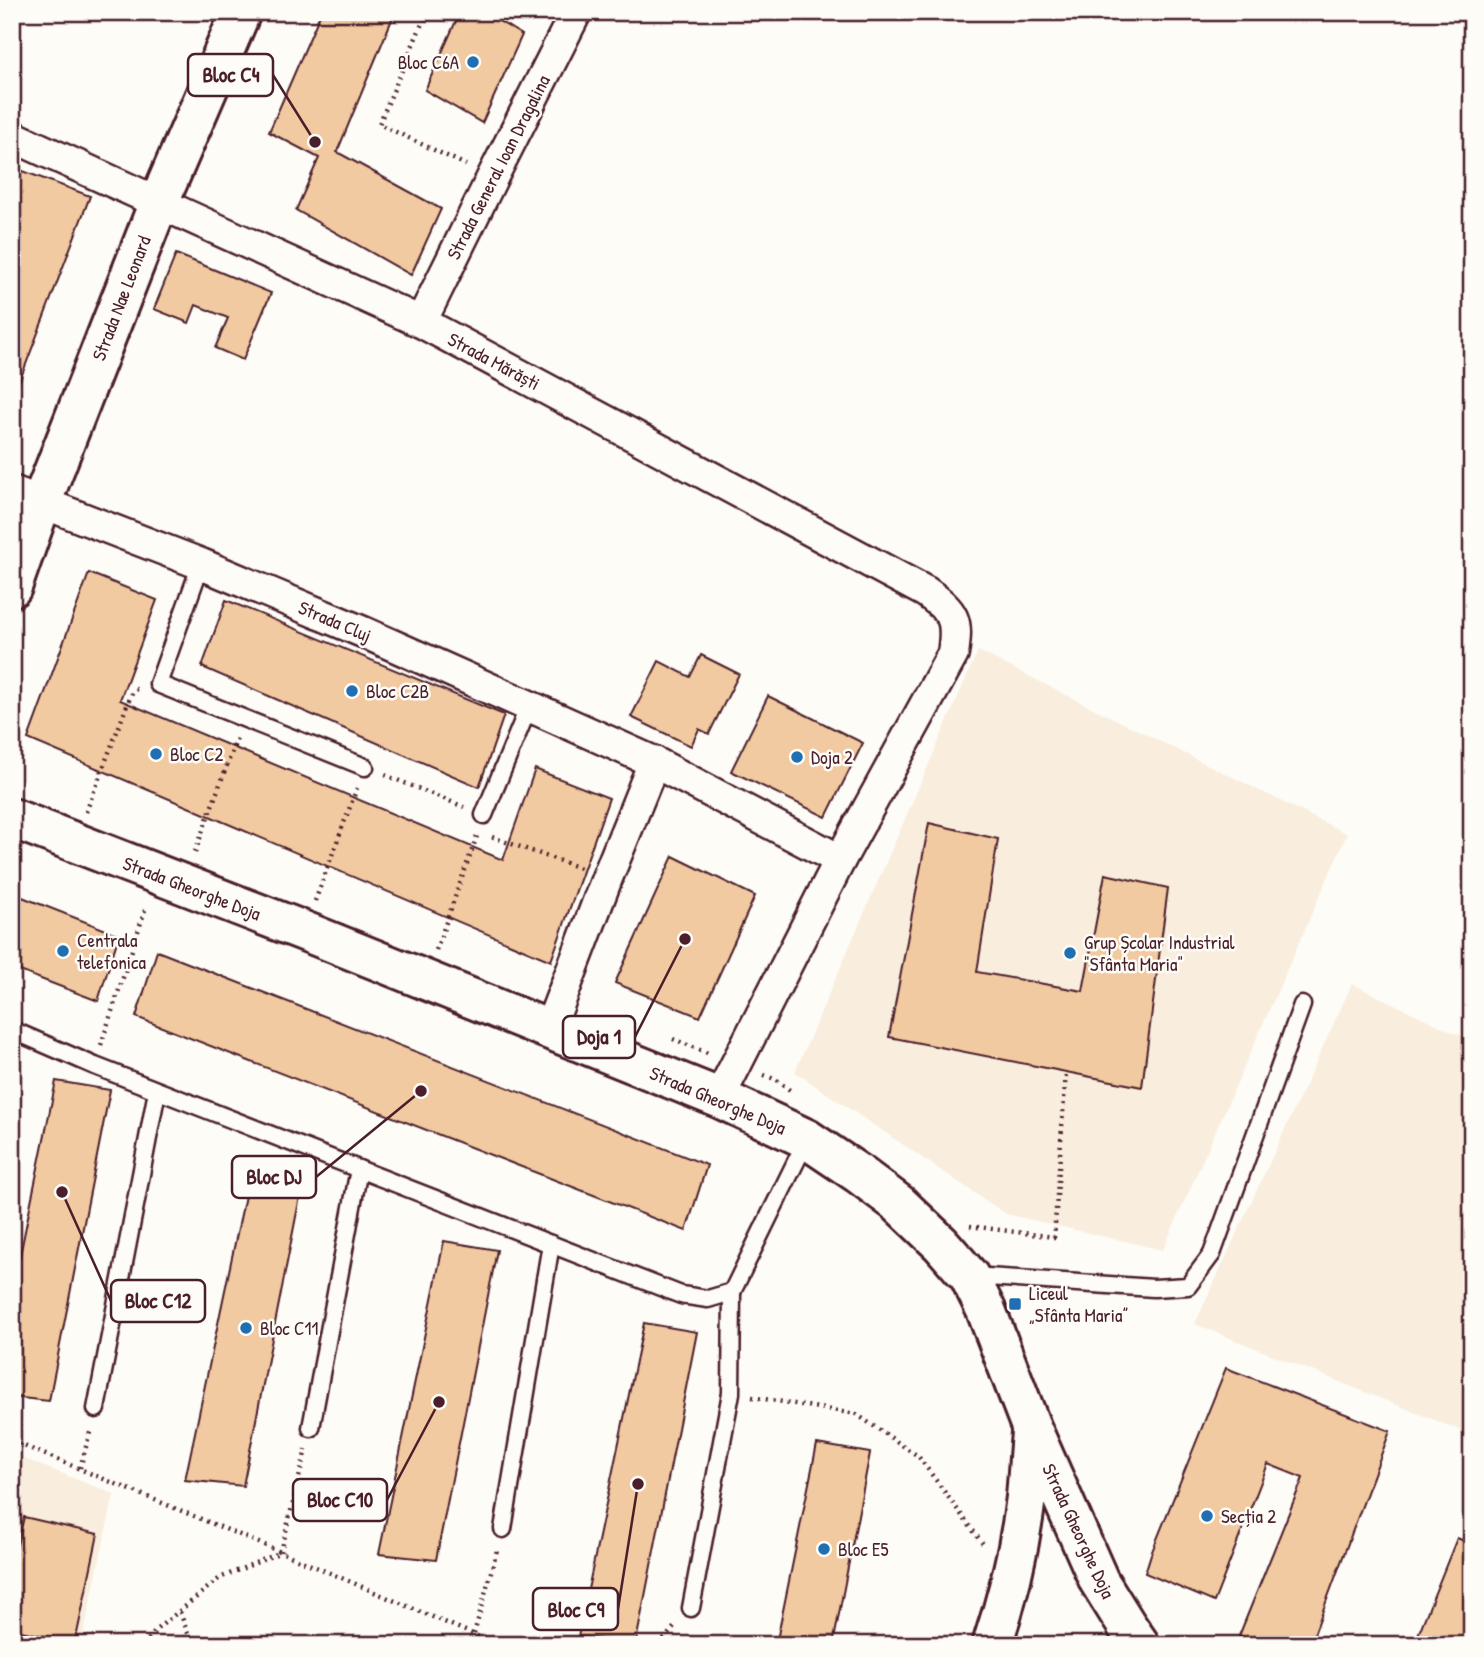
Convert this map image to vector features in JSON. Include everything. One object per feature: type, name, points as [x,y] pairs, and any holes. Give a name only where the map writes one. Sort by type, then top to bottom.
[{"type":"main road","name":"Strada Nae Leonard","points":[[12,587],[27,496],[241,12]]},
{"type":"main road","name":"Strada Gheorghe Doja","points":[[12,818],[74,842],[166,890],[304,931],[719,1098],[807,1139],[859,1174],[899,1204],[942,1244],[969,1276],[986,1310],[1031,1427],[1099,1581],[1140,1645]]},
{"type":"main road","points":[[992,1645],[1019,1541],[1026,1497],[1031,1427]]},
{"type":"street","name":"Strada General Ioan Dragalina","points":[[421,322],[576,12]]},
{"type":"street","name":"Strada Mărăști","points":[[12,136],[421,322],[926,592],[944,605],[955,622],[953,654],[840,860]]},
{"type":"street","name":"Strada Cluj","points":[[27,496],[201,564],[529,706],[653,762],[840,860]]},
{"type":"street","points":[[549,1030],[653,762]]},
{"type":"street","points":[[719,1098],[840,860]]},
{"type":"lane","points":[[201,564],[158,684],[365,767]]},
{"type":"lane","points":[[484,815],[529,706]]},
{"type":"lane","points":[[969,1276],[1154,1288],[1188,1286],[1212,1254],[1302,1005]]},
{"type":"lane","points":[[12,1030],[157,1091],[681,1295],[708,1299],[732,1292]]},
{"type":"lane","points":[[96,1409],[157,1091]]},
{"type":"lane","points":[[691,1608],[731,1393],[732,1292],[807,1139]]},
{"type":"lane","points":[[311,1428],[359,1170]]},
{"type":"lane","points":[[503,1529],[551,1244]]},
{"type":"path","points":[[427,12],[379,124],[492,178]]},
{"type":"path","points":[[74,842],[133,690],[158,684]]},
{"type":"path","points":[[95,1066],[166,890],[244,718]]},
{"type":"path","points":[[304,931],[365,767],[484,815],[438,946],[423,979]]},
{"type":"path","points":[[478,832],[607,878]]},
{"type":"path","points":[[970,1226],[1054,1237],[1066,1072]]},
{"type":"path","points":[[776,1080],[798,1096]]},
{"type":"path","points":[[731,1393],[856,1414],[908,1449],[918,1456],[1010,1581]]},
{"type":"path","points":[[80,1468],[96,1409]]},
{"type":"path","points":[[281,1552],[311,1428]]},
{"type":"path","points":[[12,1441],[498,1645]]},
{"type":"path","points":[[474,1634],[503,1529]]},
{"type":"path","points":[[144,1645],[157,1629],[220,1578],[281,1552]]},
{"type":"path","points":[[180,1612],[192,1645]]},
{"type":"shaded area","name":"Grup Școlar Industrial \"Sfânta Maria\"","points":[[978,651],[1347,834],[1163,1250],[1006,1214],[795,1072]]},
{"type":"shaded area","points":[[1352,984],[1472,1041],[1472,1435],[1195,1324]]},
{"type":"shaded area","points":[[12,1454],[114,1494],[81,1645],[12,1645]]},
{"type":"building","points":[[321,12],[395,12],[337,152],[441,209],[411,275],[296,210],[319,158],[269,132]]},
{"type":"building","name":"Bloc C6A","points":[[460,12],[484,12],[522,35],[482,123],[425,90]]},
{"type":"building","points":[[12,167],[90,196],[12,401]]},
{"type":"building","points":[[176,254],[271,293],[243,360],[215,348],[228,318],[196,305],[189,323],[154,309]]},
{"type":"building","name":"Bloc C2","points":[[89,573],[157,600],[120,700],[503,860],[535,769],[609,798],[551,961],[28,739]]},
{"type":"building","name":"Bloc C2B","points":[[226,600],[504,715],[479,787],[202,667]]},
{"type":"building","points":[[701,655],[739,674],[709,734],[699,729],[691,746],[631,717],[659,661],[690,677]]},
{"type":"building","name":"Doja 2","points":[[768,696],[863,743],[826,817],[731,771]]},
{"type":"building","points":[[929,823],[998,839],[977,972],[1083,991],[1105,874],[1168,888],[1142,1087],[889,1037]]},
{"type":"building","points":[[673,856],[755,896],[700,1017],[615,983]]},
{"type":"building","name":"Centrala telefonica","points":[[12,893],[119,935],[98,1001],[12,968]]},
{"type":"building","points":[[157,951],[707,1165],[686,1231],[136,1017]]},
{"type":"building","points":[[56,1081],[110,1090],[49,1401],[12,1397],[12,1294]]},
{"type":"building","name":"Bloc C11","points":[[251,1167],[304,1176],[243,1486],[185,1480]]},
{"type":"building","points":[[444,1241],[497,1250],[436,1560],[379,1554]]},
{"type":"building","points":[[644,1323],[697,1332],[636,1642],[578,1637]]},
{"type":"building","name":"Secția 2","points":[[1226,1368],[1390,1431],[1310,1645],[1256,1645],[1239,1636],[1303,1478],[1268,1464],[1214,1602],[1145,1573]]},
{"type":"building","name":"Bloc E5","points":[[817,1444],[870,1453],[833,1645],[776,1645]]},
{"type":"building","points":[[24,1517],[98,1534],[75,1643],[12,1629],[12,1565]]},
{"type":"building","points":[[1457,1538],[1472,1544],[1472,1645],[1414,1645]]},
{"type":"place","name":"Bloc C6A","points":[[473,62]]},
{"type":"place","name":"Bloc C4","points":[[315,142]]},
{"type":"place","name":"Bloc C2B","points":[[352,691]]},
{"type":"place","name":"Bloc C2","points":[[156,754]]},
{"type":"place","name":"Doja 2","points":[[797,757]]},
{"type":"place","name":"Doja 1","points":[[685,939]]},
{"type":"place","name":"Centrala telefonica","points":[[63,951]]},
{"type":"place","name":"Grup Școlar Industrial \"Sfânta Maria\"","points":[[1070,953]]},
{"type":"place","name":"Bloc DJ","points":[[421,1091]]},
{"type":"place","name":"Bloc C12","points":[[62,1192]]},
{"type":"place","name":"Liceul „Sfânta Maria”","points":[[1015,1304]]},
{"type":"place","name":"Bloc C11","points":[[246,1328]]},
{"type":"place","name":"Bloc C10","points":[[439,1402]]},
{"type":"place","name":"Bloc C9","points":[[638,1484]]},
{"type":"place","name":"Secția 2","points":[[1207,1516]]},
{"type":"place","name":"Bloc E5","points":[[824,1549]]}]
